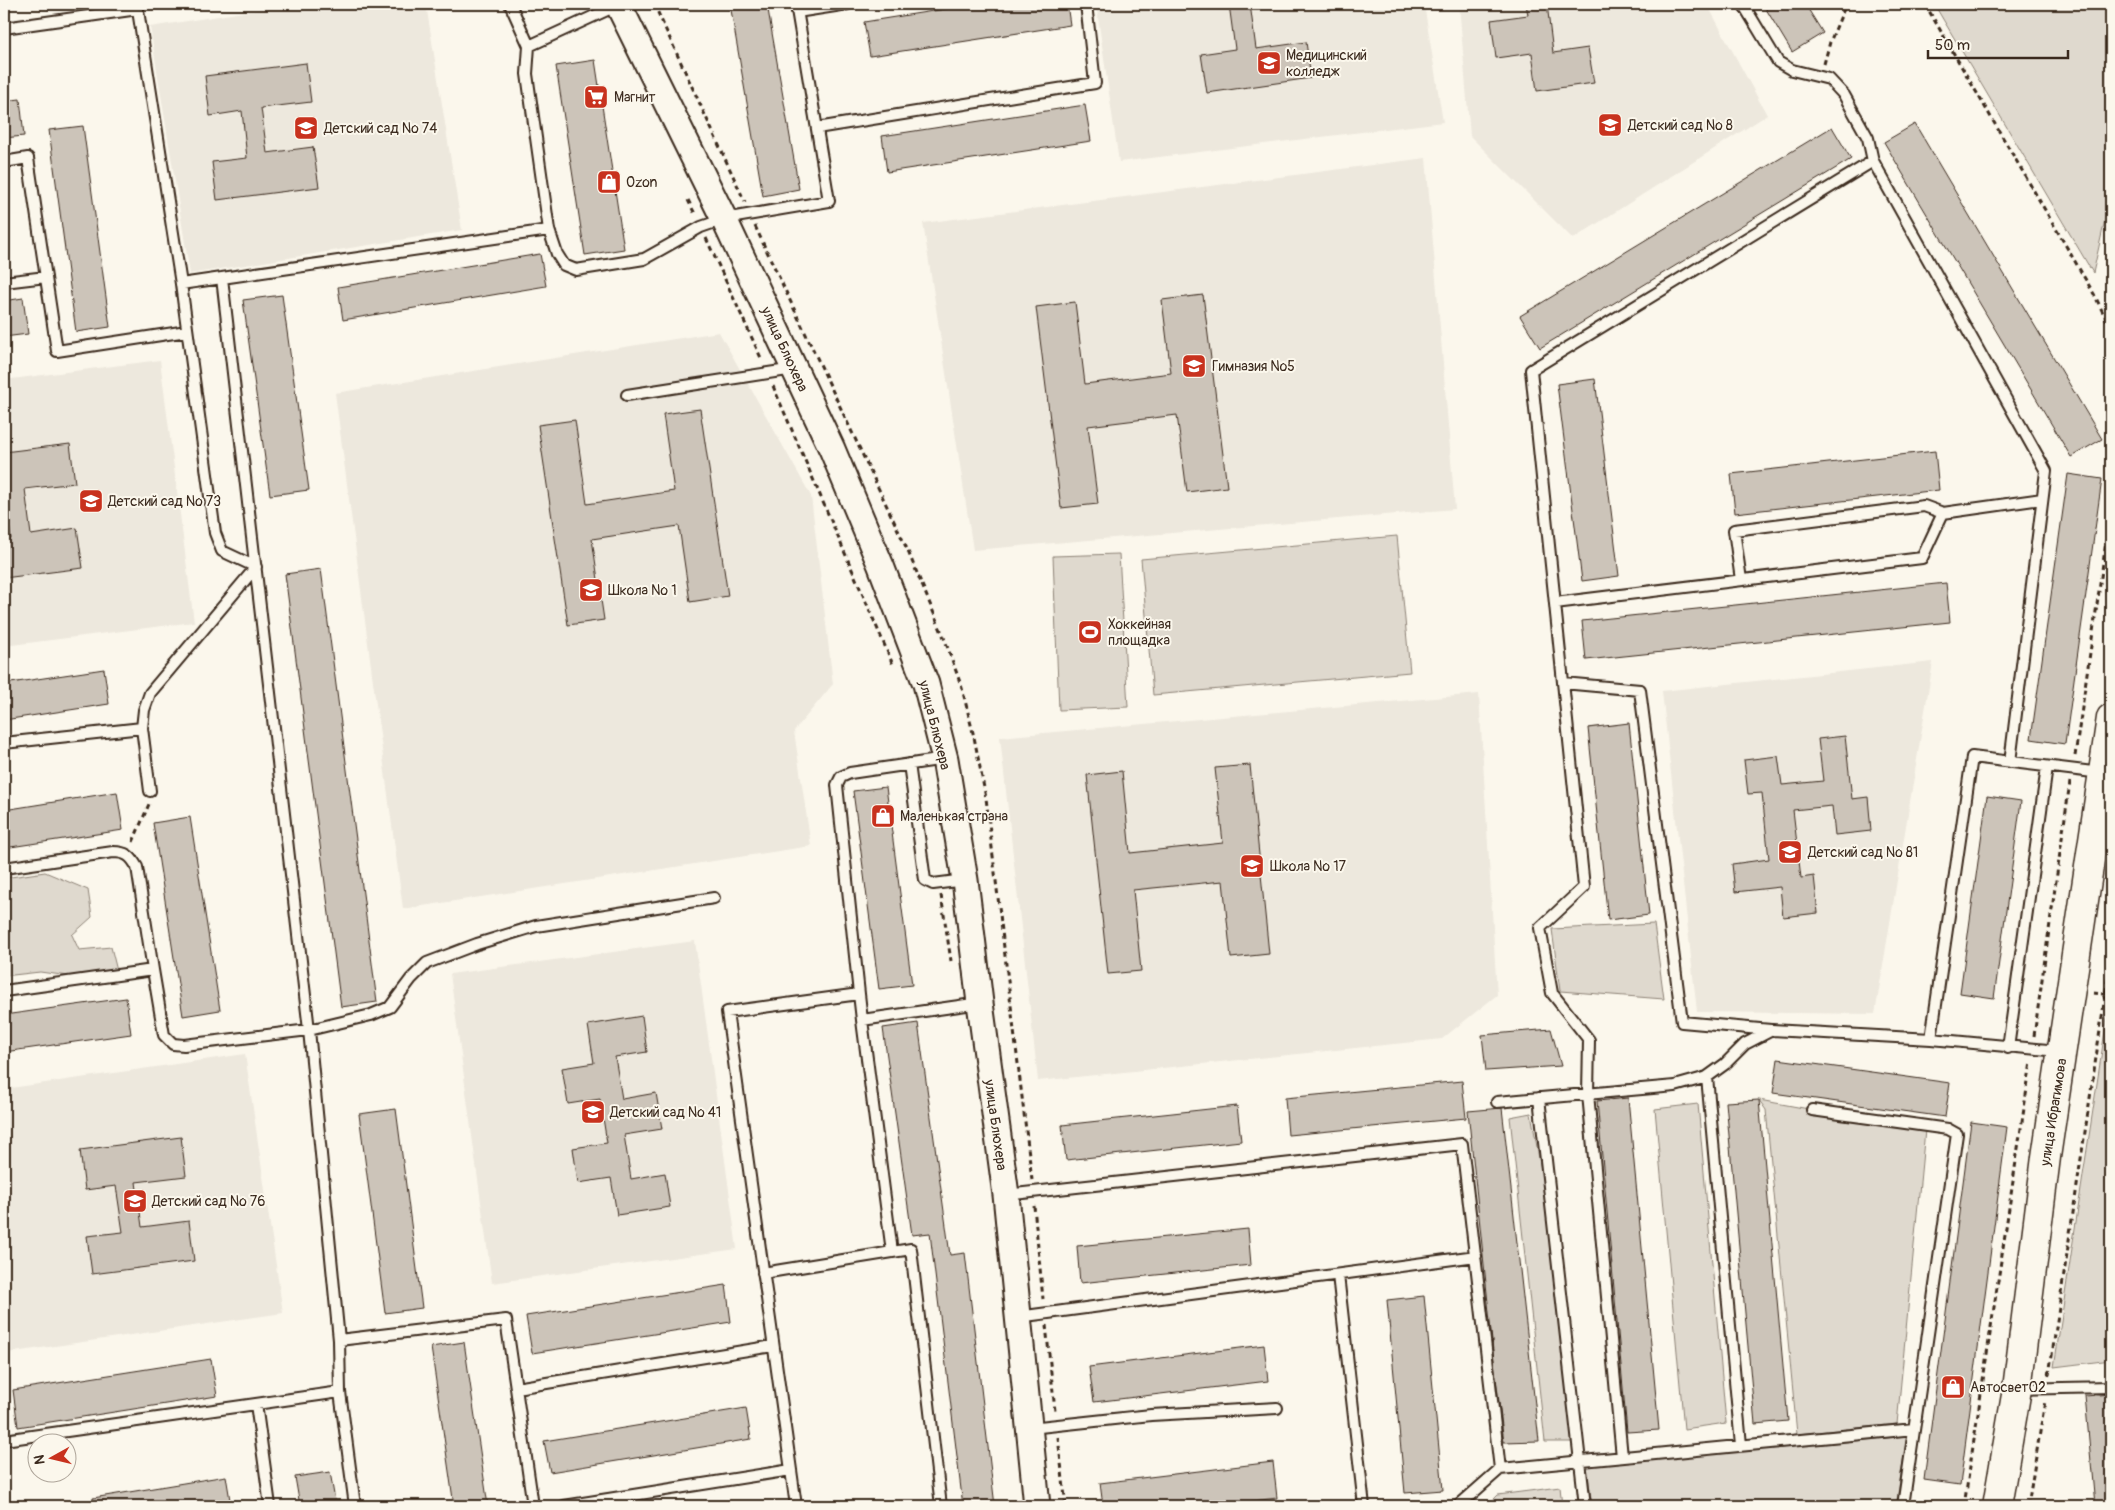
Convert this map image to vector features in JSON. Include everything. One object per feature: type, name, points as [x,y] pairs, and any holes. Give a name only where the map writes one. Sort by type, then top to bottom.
[{"type":"main road","name":"улица Ибрагимова","points":[[1997,1506],[2017,1389],[2046,1158],[2111,718]]},
{"type":"street","name":"улица Блюхера","points":[[618,4],[712,223],[795,369],[832,449],[881,566],[926,684],[945,759],[965,880],[1006,1195],[1037,1506]]},
{"type":"lane","points":[[510,4],[529,46],[527,74],[549,230],[557,254],[564,265],[576,270],[644,259],[712,223],[829,201],[796,8],[848,4]]},
{"type":"lane","points":[[529,46],[618,4]]},
{"type":"lane","points":[[816,128],[1095,83],[1086,4]]},
{"type":"lane","points":[[1744,4],[1778,62],[1792,70],[1828,79],[1844,95],[1868,138],[1873,161],[2046,471],[2010,762]]},
{"type":"lane","points":[[4,28],[138,7],[181,284],[217,543],[222,551],[256,567]]},
{"type":"lane","points":[[4,162],[28,158],[56,351],[187,331]]},
{"type":"lane","points":[[1622,1457],[1588,1094],[1589,1040],[1552,993],[1540,928],[1584,887],[1531,370],[1873,161]]},
{"type":"lane","points":[[181,284],[549,230]]},
{"type":"lane","points":[[4,282],[46,276]]},
{"type":"lane","points":[[222,278],[309,1030],[338,1340],[340,1392],[355,1506]]},
{"type":"lane","points":[[627,395],[795,369]]},
{"type":"lane","points":[[1741,580],[1734,530],[1924,506],[1943,514],[2042,499]]},
{"type":"lane","points":[[1555,603],[1922,558],[1943,514]]},
{"type":"lane","points":[[150,791],[142,728],[144,710],[150,693],[256,567]]},
{"type":"lane","points":[[1563,683],[1640,690],[1682,1022],[1772,1030],[1931,1039],[2008,1048],[2063,1051]]},
{"type":"lane","points":[[4,743],[142,728]]},
{"type":"lane","points":[[1931,1039],[1972,758],[2104,774]]},
{"type":"lane","points":[[892,1252],[862,1020],[837,785],[841,777],[850,773],[945,759]]},
{"type":"lane","points":[[909,764],[926,880],[929,883],[965,880]]},
{"type":"lane","points":[[2008,1048],[2047,766]]},
{"type":"lane","points":[[4,868],[113,852],[123,852],[132,858],[137,867],[164,1035],[172,1044],[184,1045],[309,1030],[371,1016],[390,1007],[411,979],[427,963],[477,944],[536,926],[714,898]]},
{"type":"lane","points":[[4,991],[153,970]]},
{"type":"lane","points":[[796,1506],[727,1012],[859,994]]},
{"type":"lane","points":[[862,1020],[980,1002]]},
{"type":"lane","points":[[1497,1102],[1675,1086],[1707,1077],[1725,1064],[1746,1044],[1772,1030]]},
{"type":"lane","points":[[1707,1077],[1741,1445]]},
{"type":"lane","points":[[1539,1098],[1585,1506]]},
{"type":"lane","points":[[1812,1110],[1948,1129],[1957,1134],[1903,1506]]},
{"type":"lane","points":[[1006,1195],[1462,1144],[1500,1469]]},
{"type":"lane","points":[[763,1273],[911,1249],[941,1506]]},
{"type":"lane","points":[[1018,1317],[1476,1256]]},
{"type":"lane","points":[[1338,1275],[1364,1506]]},
{"type":"lane","points":[[338,1340],[506,1320],[534,1506]]},
{"type":"lane","points":[[516,1388],[774,1346]]},
{"type":"lane","points":[[2017,1389],[2111,1387]]},
{"type":"lane","points":[[4,1440],[340,1392]]},
{"type":"lane","points":[[256,1404],[270,1506]]},
{"type":"lane","points":[[1029,1428],[1151,1415],[1277,1408]]},
{"type":"lane","points":[[1458,1506],[1500,1469],[1914,1429]]},
{"type":"lane","points":[[564,1506],[791,1470]]},
{"type":"path","points":[[1821,77],[1830,42],[1846,4]]},
{"type":"path","points":[[1925,4],[2094,294],[2111,329]]},
{"type":"path","points":[[684,192],[712,223],[768,373],[897,673]]},
{"type":"path","points":[[1964,1506],[2111,508]]},
{"type":"path","points":[[127,855],[149,802],[150,791]]},
{"type":"path","points":[[939,883],[952,964]]},
{"type":"path","points":[[2028,1506],[2111,956]]},
{"type":"path","points":[[2088,992],[2106,994]]},
{"type":"shaded area","name":"Детский сад № 74","points":[[293,4],[426,4],[462,230],[190,274],[150,27]]},
{"type":"shaded area","name":"Медицинский колледж","points":[[1096,4],[1424,4],[1443,122],[1119,162]]},
{"type":"shaded area","name":"Детский сад № 8","points":[[1459,4],[1707,4],[1767,115],[1573,239],[1470,136]]},
{"type":"shaded area","points":[[1934,4],[2111,4],[2111,193],[2093,273]]},
{"type":"shaded area","name":"Гимназия №5","points":[[1426,158],[1455,509],[973,550],[923,223]]},
{"type":"shaded area","name":"Школа № 1","points":[[719,332],[811,496],[833,684],[794,731],[811,846],[403,909],[335,393]]},
{"type":"shaded area","name":"Детский сад № 73","points":[[160,360],[194,622],[4,646],[4,380]]},
{"type":"shaded area","points":[[1397,536],[1410,672],[1153,695],[1141,559]]},
{"type":"shaded area","name":"Хоккейная площадка","points":[[1119,554],[1128,707],[1059,710],[1053,556]]},
{"type":"shaded area","name":"Детский сад № 81","points":[[1933,662],[1875,1014],[1697,1012],[1662,691]]},
{"type":"shaded area","name":"Школа № 17","points":[[1479,694],[1497,995],[1442,1039],[1038,1081],[1000,737]]},
{"type":"shaded area","points":[[45,872],[88,890],[92,917],[72,935],[79,950],[111,947],[117,971],[76,977],[40,972],[4,976],[4,878]]},
{"type":"shaded area","points":[[1654,924],[1664,999],[1560,991],[1552,929]]},
{"type":"shaded area","name":"Детский сад № 41","points":[[695,941],[737,1249],[492,1283],[450,974]]},
{"type":"shaded area","points":[[2111,991],[2111,1360],[2054,1367]]},
{"type":"shaded area","name":"Детский сад № 76","points":[[245,1054],[283,1313],[7,1353],[4,1330],[4,1089]]},
{"type":"shaded area","points":[[1759,1100],[1925,1130],[1897,1424],[1797,1434],[1766,1110]]},
{"type":"shaded area","points":[[1698,1104],[1726,1423],[1684,1429],[1655,1109]]},
{"type":"shaded area","points":[[1531,1113],[1547,1204],[1572,1442],[1545,1442],[1510,1117]]},
{"type":"shaded area","points":[[1907,1436],[1896,1506],[1592,1506],[1587,1466]]},
{"type":"shaded area","points":[[1560,1487],[1562,1506],[1487,1506],[1498,1495]]},
{"type":"building","points":[[730,4],[767,4],[799,189],[763,196]]},
{"type":"building","points":[[977,4],[1067,4],[1070,25],[870,56],[864,22]]},
{"type":"building","points":[[1229,4],[1250,4],[1256,49],[1306,42],[1311,78],[1207,93],[1201,54],[1235,49]]},
{"type":"building","points":[[1526,4],[1547,4],[1553,53],[1588,48],[1594,83],[1537,91],[1532,53],[1496,58],[1491,20],[1528,15]]},
{"type":"building","points":[[1763,4],[1805,4],[1823,33],[1792,52]]},
{"type":"building","points":[[595,60],[624,249],[585,255],[556,66]]},
{"type":"building","points":[[306,63],[311,102],[261,108],[267,153],[313,147],[319,187],[217,200],[212,162],[247,158],[242,111],[210,116],[205,76]]},
{"type":"building","points":[[20,99],[24,136],[4,138],[4,101]]},
{"type":"building","points":[[1085,105],[1091,141],[887,172],[882,136]]},
{"type":"building","points":[[1915,124],[2102,439],[2071,457],[1884,142]]},
{"type":"building","points":[[83,126],[110,327],[76,332],[49,130]]},
{"type":"building","points":[[1832,127],[1851,159],[1540,348],[1520,316]]},
{"type":"building","points":[[540,254],[546,286],[343,320],[338,287]]},
{"type":"building","points":[[282,295],[309,490],[270,495],[243,300]]},
{"type":"building","points":[[1203,295],[1227,487],[1187,492],[1177,415],[1088,426],[1098,504],[1061,508],[1036,307],[1075,302],[1085,384],[1171,373],[1162,300]]},
{"type":"building","points":[[23,298],[28,334],[4,337],[4,301]]},
{"type":"building","points":[[1595,379],[1619,576],[1582,581],[1557,384]]},
{"type":"building","points":[[700,409],[728,596],[690,602],[679,526],[592,539],[604,620],[568,625],[538,425],[575,420],[587,504],[674,491],[663,414]]},
{"type":"building","points":[[70,444],[75,483],[25,489],[31,535],[77,528],[83,568],[4,578],[4,540],[11,539],[4,493],[4,452]]},
{"type":"building","points":[[1935,451],[1939,490],[1735,513],[1731,474]]},
{"type":"building","points":[[2068,474],[2102,479],[2065,744],[2031,739]]},
{"type":"building","points":[[321,569],[377,1002],[341,1007],[285,574]]},
{"type":"building","points":[[1946,583],[1950,622],[1586,660],[1582,621]]},
{"type":"building","points":[[104,669],[109,704],[4,720],[4,684]]},
{"type":"building","points":[[1629,723],[1649,915],[1608,920],[1588,728]]},
{"type":"building","points":[[1845,736],[1852,799],[1868,797],[1871,831],[1835,835],[1832,806],[1793,810],[1801,878],[1814,876],[1818,913],[1783,917],[1780,887],[1735,892],[1732,864],[1769,859],[1762,793],[1748,794],[1744,760],[1778,756],[1782,785],[1823,781],[1818,739]]},
{"type":"building","points":[[1250,765],[1269,954],[1231,958],[1223,881],[1133,890],[1141,971],[1108,974],[1087,775],[1122,771],[1130,853],[1223,843],[1215,768]]},
{"type":"building","points":[[886,787],[912,985],[879,989],[853,791]]},
{"type":"building","points":[[117,792],[123,830],[4,848],[4,810]]},
{"type":"building","points":[[1987,796],[2021,801],[1994,998],[1960,993]]},
{"type":"building","points":[[190,817],[220,1010],[183,1016],[153,823]]},
{"type":"building","points":[[126,998],[131,1034],[4,1052],[4,1015]]},
{"type":"building","points":[[642,1016],[647,1052],[615,1057],[622,1099],[656,1093],[662,1129],[624,1135],[631,1179],[665,1173],[670,1207],[617,1215],[611,1178],[578,1183],[573,1148],[607,1143],[600,1099],[568,1104],[562,1068],[594,1063],[588,1025]]},
{"type":"building","points":[[918,1023],[950,1255],[965,1253],[995,1506],[963,1506],[930,1233],[912,1235],[883,1028]]},
{"type":"building","points":[[1551,1029],[1561,1066],[1486,1071],[1482,1035]]},
{"type":"building","points":[[1778,1059],[1950,1083],[1945,1117],[1773,1093]]},
{"type":"building","points":[[1462,1081],[1466,1118],[1288,1135],[1285,1098]]},
{"type":"building","points":[[1628,1098],[1659,1430],[1627,1432],[1597,1101]]},
{"type":"building","points":[[1759,1100],[1788,1421],[1755,1424],[1726,1102]]},
{"type":"building","points":[[1237,1106],[1241,1141],[1066,1160],[1062,1125]]},
{"type":"building","points":[[1502,1108],[1539,1441],[1504,1442],[1495,1370],[1468,1111]]},
{"type":"building","points":[[396,1109],[422,1308],[385,1313],[359,1114]]},
{"type":"building","points":[[1971,1122],[2007,1127],[1960,1485],[1924,1480]]},
{"type":"building","points":[[181,1137],[186,1176],[136,1182],[142,1227],[189,1221],[194,1261],[92,1274],[87,1236],[123,1232],[116,1186],[85,1190],[80,1150]]},
{"type":"building","points":[[1248,1229],[1251,1265],[1080,1283],[1077,1246]]},
{"type":"building","points":[[726,1285],[731,1322],[532,1353],[526,1316]]},
{"type":"building","points":[[1424,1296],[1443,1490],[1405,1493],[1387,1300]]},
{"type":"building","points":[[464,1342],[488,1506],[454,1506],[431,1347]]},
{"type":"building","points":[[1264,1345],[1268,1381],[1094,1402],[1089,1367]]},
{"type":"building","points":[[211,1359],[217,1396],[18,1427],[13,1390]]},
{"type":"building","points":[[2111,1394],[2111,1506],[2095,1506],[2085,1396]]},
{"type":"building","points":[[746,1408],[751,1439],[550,1472],[544,1441]]},
{"type":"building","points":[[1273,1462],[1277,1498],[1213,1506],[1103,1506],[1100,1483]]},
{"type":"building","points":[[330,1472],[336,1506],[300,1506],[295,1477]]},
{"type":"building","points":[[226,1476],[231,1506],[94,1506],[93,1498]]},
{"type":"place","name":"Медицинский колледж","points":[[1269,63]]},
{"type":"place","name":"Магнит","points":[[596,97]]},
{"type":"place","name":"Детский сад № 8","points":[[1610,125]]},
{"type":"place","name":"Детский сад № 74","points":[[306,128]]},
{"type":"place","name":"Ozon","points":[[609,182]]},
{"type":"place","name":"Гимназия №5","points":[[1194,366]]},
{"type":"place","name":"Детский сад № 73","points":[[91,501]]},
{"type":"place","name":"Школа № 1","points":[[591,590]]},
{"type":"place","name":"Хоккейная площадка","points":[[1090,632]]},
{"type":"place","name":"Маленькая страна","points":[[883,816]]},
{"type":"place","name":"Детский сад № 81","points":[[1790,852]]},
{"type":"place","name":"Школа № 17","points":[[1252,866]]},
{"type":"place","name":"Детский сад № 41","points":[[593,1112]]},
{"type":"place","name":"Детский сад № 76","points":[[135,1201]]},
{"type":"place","name":"Автосвет02","points":[[1953,1387]]}]
